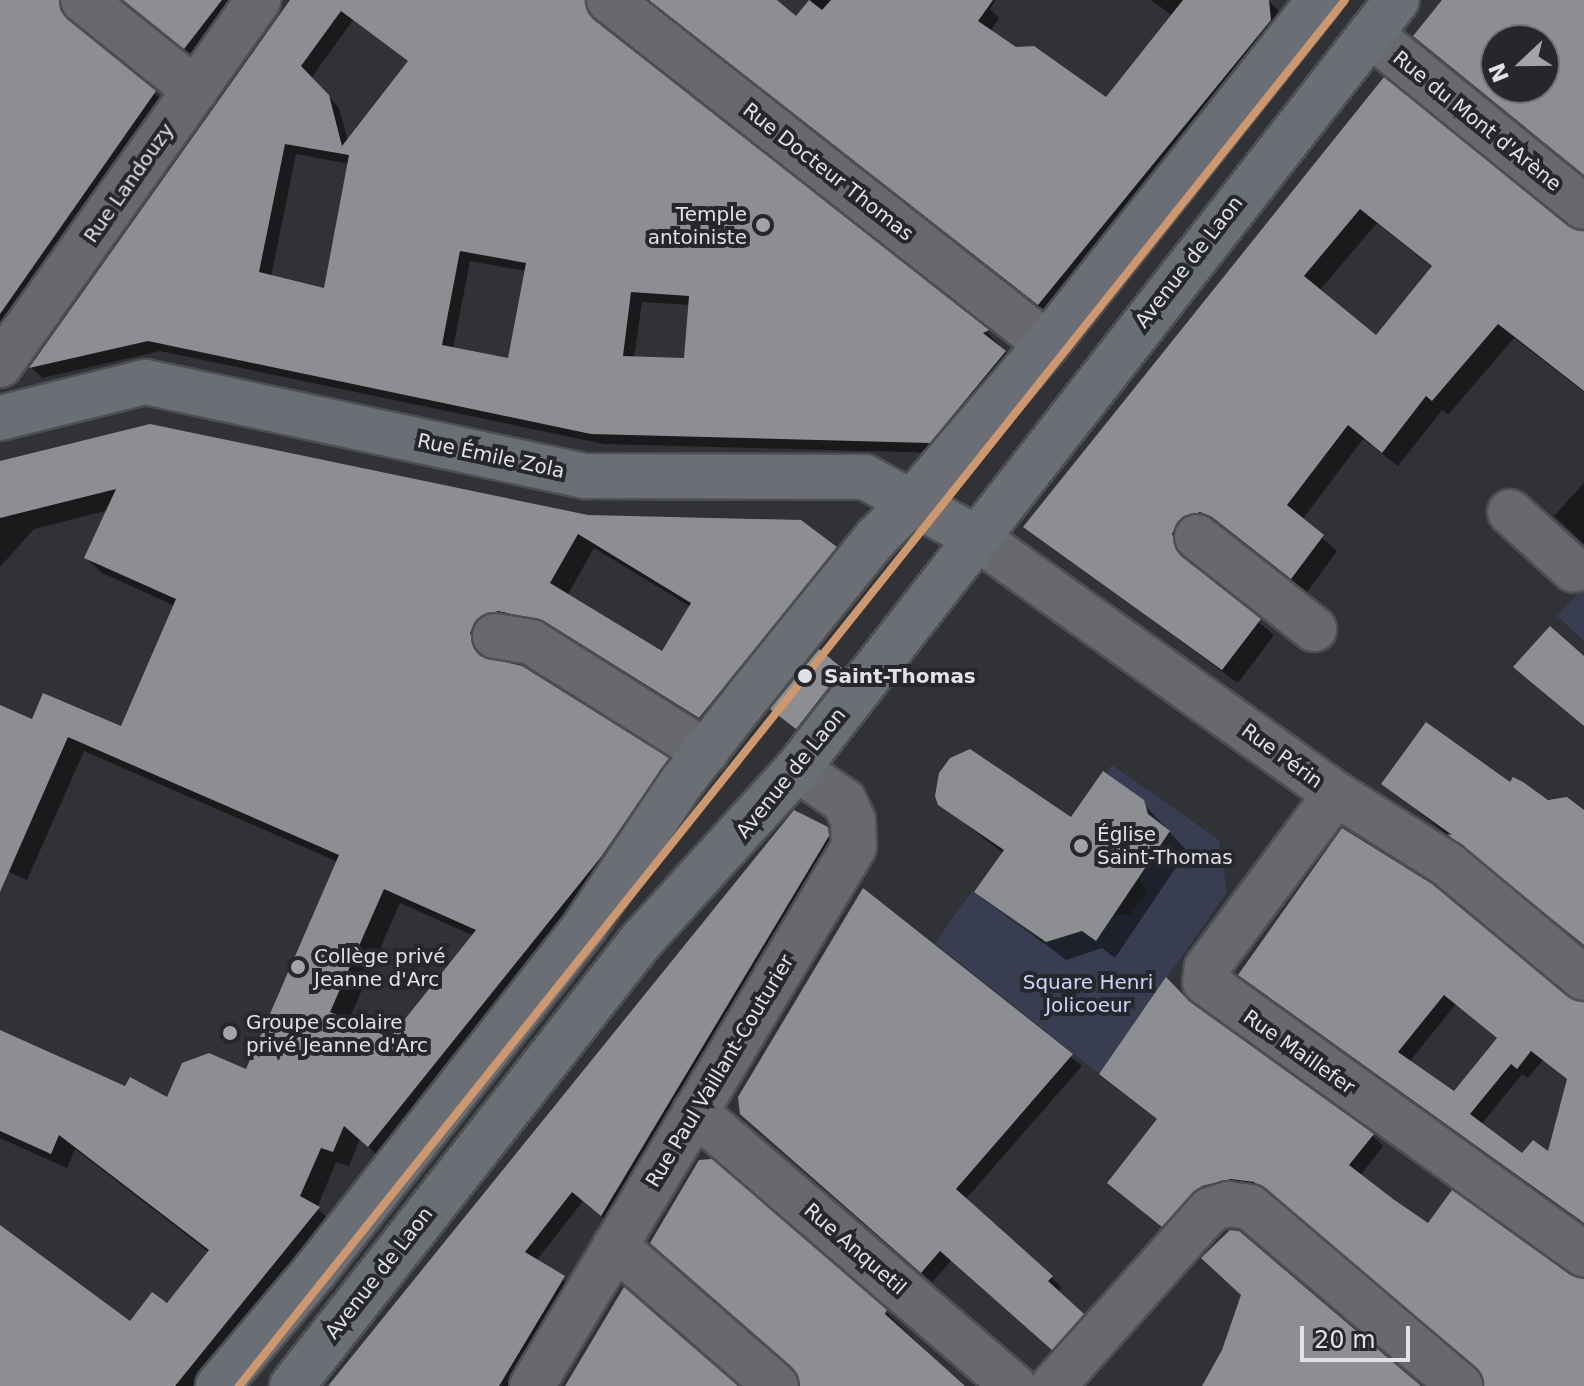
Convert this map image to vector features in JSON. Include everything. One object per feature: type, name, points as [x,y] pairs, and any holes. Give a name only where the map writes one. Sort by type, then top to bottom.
[{"type":"main road","points":[[218,1386],[314,1272],[585,926],[706,752],[876,538],[911,503],[1047,344],[1320,0]]},
{"type":"main road","name":"Avenue de Laon","points":[[292,1386],[640,942],[797,769],[1397,0]]},
{"type":"main road","name":"Rue Émile Zola","points":[[0,418],[146,382],[586,476],[865,477],[977,538]]},
{"type":"street","points":[[83,0],[195,90]]},
{"type":"street","name":"Rue Landouzy","points":[[0,365],[258,0]]},
{"type":"street","name":"Rue Docteur Thomas","points":[[609,0],[1047,344]]},
{"type":"street","name":"Rue du Mont d'Arène","points":[[1370,34],[1584,207]]},
{"type":"street","points":[[1510,512],[1574,570]]},
{"type":"street","points":[[1197,537],[1314,629]]},
{"type":"street","name":"Rue Périn","points":[[977,538],[1336,794],[1447,864],[1584,978]]},
{"type":"street","points":[[495,636],[531,642],[706,752]]},
{"type":"street","name":"Rue Paul Vaillant-Couturier","points":[[532,1386],[854,847],[853,820],[844,801],[797,769]]},
{"type":"street","name":"Rue Maillefer","points":[[1336,794],[1207,968],[1205,982],[1584,1254]]},
{"type":"street","name":"Rue Anquetil","points":[[695,1112],[1014,1386]]},
{"type":"street","points":[[1053,1386],[1210,1210],[1228,1204],[1250,1207],[1460,1386]]},
{"type":"street","points":[[615,1246],[776,1386]]},
{"type":"green space","points":[[1584,587],[1584,641],[1557,616]]},
{"type":"green space","name":"Square Henri Jolicoeur","points":[[1112,765],[1219,840],[1227,892],[1099,1074],[935,943],[972,891],[1042,943],[1060,915],[1096,940],[1112,915],[1133,915],[1131,910],[1147,894],[1139,877],[1145,874],[1137,807],[1144,802],[1106,773]]},
{"type":"building","points":[[0,0],[59,0],[67,19],[156,91],[0,314]]},
{"type":"building","points":[[123,0],[222,0],[184,49]]},
{"type":"building","points":[[290,0],[585,0],[594,20],[989,330],[983,333],[1006,351],[930,443],[591,434],[148,341],[29,368]],"holes":[[[341,11],[408,61],[342,146],[329,95],[301,66]],[[285,144],[349,155],[324,288],[259,272]],[[460,251],[526,263],[508,358],[442,345]],[[631,292],[689,296],[684,358],[623,356]]]},
{"type":"building","points":[[649,0],[777,0],[796,16],[809,0],[822,10],[831,0],[993,0],[978,21],[1016,47],[1034,46],[1106,97],[1183,0],[1269,0],[1271,20],[1038,305]]},
{"type":"building","points":[[1442,0],[1584,0],[1584,175],[1497,104],[1560,104],[1560,24],[1480,24],[1480,90],[1413,36]]},
{"type":"building","points":[[1384,77],[1568,226],[1584,231],[1584,391],[1498,324],[1432,401],[1426,396],[1382,453],[1348,425],[1287,505],[1324,535],[1291,579],[1212,517],[1200,512],[1178,521],[1172,534],[1181,556],[1261,619],[1222,670],[1023,527]],"holes":[[[1360,209],[1432,266],[1376,335],[1304,276]]]},
{"type":"building","points":[[150,424],[588,515],[801,520],[837,547],[699,718],[544,621],[498,611],[476,620],[470,633],[480,656],[522,666],[669,758],[601,857],[368,1147],[344,1126],[333,1152],[321,1148],[300,1196],[320,1207],[175,1386],[0,1386],[0,1225],[130,1321],[152,1292],[167,1303],[209,1250],[59,1135],[51,1154],[0,1131],[0,1030],[125,1086],[130,1077],[167,1097],[182,1063],[209,1053],[246,1069],[339,855],[68,737],[0,892],[0,705],[32,719],[43,693],[121,726],[176,599],[84,558],[116,489],[0,518],[0,461]],"holes":[[[578,534],[691,603],[662,651],[550,583]],[[384,889],[476,930],[390,1038],[330,1012]]]},
{"type":"building","points":[[1550,626],[1584,656],[1584,726],[1513,667]]},
{"type":"building","points":[[819,649],[843,669],[796,729],[770,709]]},
{"type":"building","points":[[1426,722],[1510,782],[1513,777],[1548,800],[1567,797],[1584,810],[1584,945],[1447,834],[1452,835],[1381,784]]},
{"type":"building","name":"Église Saint-Thomas","points":[[970,749],[1071,817],[1103,771],[1144,800],[1148,814],[1170,831],[1096,941],[1082,931],[1046,942],[974,892],[1004,850],[938,805],[935,796],[939,773],[950,758]]},
{"type":"building","points":[[794,810],[828,827],[829,836],[601,1216],[572,1192],[525,1252],[565,1276],[499,1386],[328,1386]]},
{"type":"building","points":[[1342,828],[1432,884],[1568,997],[1584,1002],[1584,1223],[1238,975]],"holes":[[[1444,995],[1497,1038],[1454,1091],[1398,1052]],[[1531,1051],[1567,1079],[1548,1151],[1533,1140],[1522,1153],[1470,1114],[1511,1064],[1517,1069]]]},
{"type":"building","points":[[863,888],[1073,1054],[956,1189],[1053,1276],[1048,1281],[1084,1314],[1052,1350],[940,1251],[921,1273],[740,1114],[738,1097]]},
{"type":"building","points":[[1166,977],[1190,1002],[1374,1134],[1349,1165],[1393,1199],[1428,1223],[1452,1190],[1569,1274],[1584,1279],[1584,1386],[1484,1386],[1476,1367],[1254,1182],[1231,1179],[1202,1186],[1162,1227],[1107,1183],[1157,1119],[1099,1074]]},
{"type":"building","points":[[712,1159],[887,1310],[885,1314],[965,1386],[800,1386],[792,1367],[650,1243],[699,1160]]},
{"type":"building","points":[[1230,1230],[1239,1231],[1421,1386],[1202,1386],[1222,1350],[1241,1295],[1201,1258]]},
{"type":"building","points":[[624,1287],[738,1386],[565,1386]]},
{"type":"transit line","points":[[239,1386],[1345,0]]},
{"type":"place","name":"Temple antoiniste","points":[[763,225]]},
{"type":"place","name":"Saint-Thomas","points":[[805,676]]},
{"type":"place","name":"Église Saint-Thomas","points":[[1081,846]]},
{"type":"place","name":"Collège privé Jeanne d'Arc","points":[[298,967]]},
{"type":"place","name":"Groupe scolaire privé Jeanne d'Arc","points":[[230,1033]]}]
